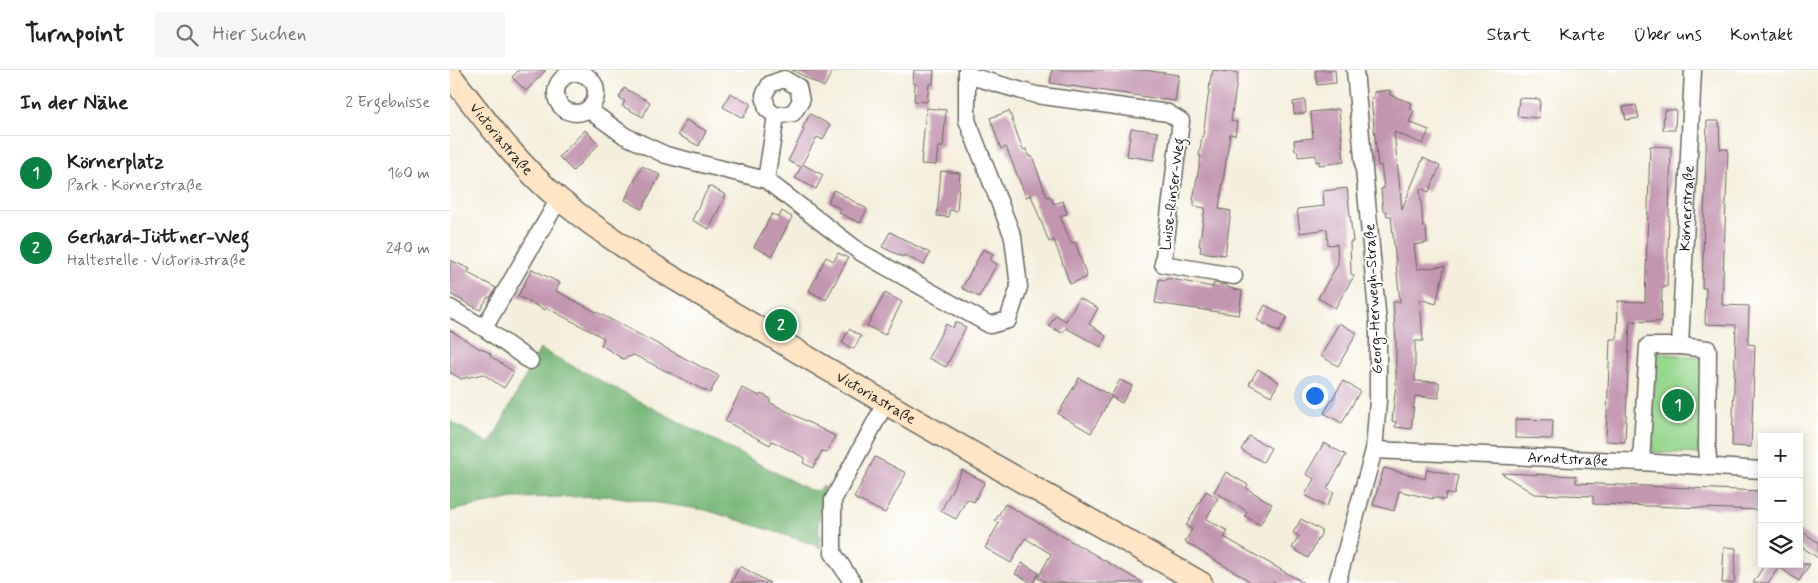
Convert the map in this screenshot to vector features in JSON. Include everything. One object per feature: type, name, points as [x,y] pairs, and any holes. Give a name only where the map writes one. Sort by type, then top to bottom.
[{"type":"main road","name":"Victoriastraße","points":[[450,75],[516,158],[559,199],[618,244],[885,404],[1201,583]]},
{"type":"street","name":"Georg-Herwegh-Straße","points":[[1336,583],[1374,450],[1378,401],[1378,323],[1355,70]]},
{"type":"street","name":"Körnerstraße","points":[[1680,346],[1693,70]]},
{"type":"street","points":[[589,110],[625,136],[666,155],[766,180],[860,252],[990,325],[1008,320],[1019,287],[1013,237],[967,120],[967,72]]},
{"type":"street","name":"Luise-Rinser-Weg","points":[[967,72],[1036,95],[1168,114],[1181,121],[1163,264],[1234,276]]},
{"type":"street","points":[[766,180],[776,116]]},
{"type":"street","points":[[484,328],[559,199]]},
{"type":"street","points":[[450,308],[484,328],[530,361]]},
{"type":"street","points":[[1641,462],[1648,346],[1680,346],[1708,349],[1707,448],[1709,467]]},
{"type":"street","points":[[852,583],[833,553],[833,500],[885,404]]},
{"type":"street","name":"Arndtstraße","points":[[1374,450],[1641,462],[1758,470]]},
{"type":"green space","points":[[540,349],[807,489],[817,491],[824,486],[818,524],[821,548],[706,510],[611,496],[513,498],[450,511],[450,421],[490,444]]},
{"type":"green space","points":[[1653,353],[1704,357],[1702,454],[1652,452]]},
{"type":"building","points":[[519,70],[546,70],[526,91],[512,77]]},
{"type":"building","points":[[792,70],[833,70],[824,87]]},
{"type":"building","points":[[914,70],[934,70],[933,84],[929,84],[927,102],[914,101]]},
{"type":"building","points":[[1052,70],[1143,70],[1179,75],[1175,101],[1050,83]]},
{"type":"building","points":[[1213,70],[1238,73],[1231,121],[1237,122],[1235,135],[1230,134],[1219,209],[1231,211],[1225,255],[1200,252],[1201,246],[1199,246],[1205,208],[1194,206],[1193,200]]},
{"type":"building","points":[[1315,70],[1335,70],[1336,83],[1317,85]]},
{"type":"building","points":[[624,88],[650,102],[643,117],[622,106],[625,101],[619,98]]},
{"type":"building","points":[[1390,90],[1390,95],[1412,103],[1410,109],[1414,111],[1409,122],[1429,130],[1423,144],[1394,132],[1402,209],[1423,158],[1440,166],[1429,192],[1420,188],[1423,227],[1426,227],[1427,243],[1414,245],[1417,269],[1445,266],[1436,304],[1420,299],[1423,341],[1415,341],[1415,381],[1439,382],[1439,398],[1415,396],[1411,429],[1395,427],[1396,422],[1392,421],[1396,384],[1396,342],[1393,302],[1400,302],[1391,216],[1387,216],[1386,211],[1383,211],[1381,189],[1384,188],[1381,165],[1378,166],[1371,98],[1374,97],[1374,92]]},
{"type":"building","points":[[730,93],[751,104],[743,118],[723,107]]},
{"type":"building","points":[[1519,98],[1540,99],[1539,118],[1517,116]]},
{"type":"building","points":[[1305,100],[1306,113],[1294,114],[1293,102]]},
{"type":"building","points":[[1636,105],[1639,118],[1626,120],[1623,107]]},
{"type":"building","points":[[926,108],[946,110],[943,147],[938,147],[936,165],[921,164]]},
{"type":"building","points":[[1339,109],[1344,162],[1319,165],[1319,161],[1316,162],[1316,155],[1298,157],[1298,151],[1295,151],[1294,140],[1313,138],[1311,112]]},
{"type":"building","points":[[1664,110],[1676,110],[1675,130],[1663,130]]},
{"type":"building","points":[[1009,111],[1023,150],[1026,149],[1029,157],[1032,156],[1047,197],[1050,196],[1054,204],[1063,201],[1067,214],[1060,216],[1071,243],[1075,242],[1087,277],[1070,284],[1054,240],[1049,242],[1031,195],[1026,197],[1006,147],[1001,149],[990,118]]},
{"type":"building","points":[[810,114],[830,125],[823,140],[817,137],[802,164],[823,175],[816,189],[795,178],[801,167],[788,161]]},
{"type":"building","points":[[686,120],[706,131],[699,146],[678,135]]},
{"type":"building","points":[[1707,121],[1719,121],[1720,149],[1728,149],[1722,305],[1749,306],[1748,344],[1755,345],[1751,447],[1732,446],[1736,325],[1705,324],[1706,288],[1702,288]]},
{"type":"building","points":[[1131,128],[1158,132],[1154,160],[1127,156]]},
{"type":"building","points":[[585,130],[599,144],[573,171],[559,157]]},
{"type":"building","points":[[1650,146],[1671,147],[1667,287],[1662,287],[1661,322],[1630,321],[1625,442],[1606,441],[1610,339],[1617,339],[1618,301],[1645,302]]},
{"type":"building","points":[[642,166],[660,175],[642,209],[625,200]]},
{"type":"building","points":[[941,171],[960,173],[957,211],[949,210],[949,217],[937,216]]},
{"type":"building","points":[[709,186],[726,195],[709,229],[692,220]]},
{"type":"building","points":[[1347,188],[1353,242],[1350,242],[1351,274],[1354,276],[1335,308],[1318,298],[1338,264],[1337,244],[1328,245],[1327,229],[1300,233],[1297,209],[1324,206],[1323,191]]},
{"type":"building","points":[[834,190],[867,209],[860,223],[839,213],[841,209],[828,202]]},
{"type":"building","points":[[782,211],[792,217],[772,256],[754,247],[772,214],[779,217]]},
{"type":"building","points":[[890,232],[930,253],[924,265],[882,247]]},
{"type":"building","points":[[983,249],[993,254],[990,260],[997,264],[979,297],[962,288]]},
{"type":"building","points":[[838,253],[848,258],[826,300],[809,291],[826,257],[834,261]]},
{"type":"building","points":[[450,260],[470,269],[468,273],[496,288],[480,310],[450,294]]},
{"type":"building","points":[[532,269],[560,283],[556,291],[719,376],[710,393],[634,355],[623,359],[601,345],[604,338],[547,308],[545,310],[518,296]]},
{"type":"building","points":[[1166,278],[1213,287],[1214,283],[1227,285],[1227,287],[1242,291],[1239,315],[1155,303],[1159,279],[1166,280]]},
{"type":"building","points":[[885,293],[902,302],[885,335],[867,326]]},
{"type":"building","points":[[1079,298],[1098,308],[1089,324],[1106,336],[1101,347],[1066,328],[1062,333],[1049,326],[1056,315],[1066,321]]},
{"type":"building","points":[[1265,305],[1287,317],[1279,332],[1257,320]]},
{"type":"building","points":[[955,322],[966,327],[946,367],[928,358],[946,324],[953,328]]},
{"type":"building","points":[[1339,323],[1357,333],[1338,366],[1321,356]]},
{"type":"building","points":[[849,329],[861,336],[854,349],[842,343]]},
{"type":"building","points":[[450,330],[491,354],[490,356],[514,372],[504,388],[483,374],[461,379],[450,372]]},
{"type":"building","points":[[1258,369],[1279,382],[1271,396],[1249,384]]},
{"type":"building","points":[[1079,378],[1111,396],[1120,380],[1132,386],[1122,403],[1111,397],[1091,433],[1058,414]]},
{"type":"building","points":[[1343,381],[1360,391],[1342,423],[1324,413]]},
{"type":"building","points":[[742,388],[771,399],[769,402],[835,436],[827,453],[822,451],[813,468],[803,463],[805,458],[772,441],[770,445],[725,421]]},
{"type":"building","points":[[1515,419],[1553,420],[1552,439],[1515,438]]},
{"type":"building","points":[[1249,436],[1271,448],[1263,462],[1241,450]]},
{"type":"building","points":[[1324,443],[1346,455],[1327,489],[1334,493],[1326,507],[1305,495],[1314,479],[1306,474]]},
{"type":"building","points":[[875,457],[906,473],[885,513],[854,498]]},
{"type":"building","points":[[1384,468],[1425,479],[1427,469],[1458,476],[1454,495],[1446,493],[1445,500],[1399,491],[1394,511],[1373,505]]},
{"type":"building","points":[[962,470],[985,482],[974,502],[967,499],[956,519],[941,511]]},
{"type":"building","points":[[1226,472],[1248,485],[1246,488],[1272,504],[1260,525],[1245,516],[1247,512],[1242,508],[1214,492]]},
{"type":"building","points":[[1501,473],[1576,476],[1576,483],[1758,491],[1758,510],[1593,504],[1593,496],[1534,494]]},
{"type":"building","points":[[1206,491],[1218,498],[1206,519],[1228,531],[1224,537],[1304,583],[1253,583],[1185,542],[1192,529],[1186,526]]},
{"type":"building","points":[[1005,504],[1143,583],[1047,583],[1038,578],[1051,554],[1025,538],[1011,563],[985,548],[999,523],[995,521]]},
{"type":"building","points":[[1301,519],[1321,530],[1321,534],[1308,558],[1292,548],[1299,536],[1293,533]]},
{"type":"building","points":[[1803,533],[1818,542],[1818,558],[1803,548]]},
{"type":"building","points":[[1724,547],[1736,548],[1734,583],[1722,583]]},
{"type":"building","points":[[1022,563],[1039,573],[1033,583],[1015,574]]},
{"type":"building","points":[[1803,564],[1810,564],[1799,581],[1780,568],[1803,568]]},
{"type":"building","points":[[740,566],[770,583],[731,583]]},
{"type":"building","points":[[1762,568],[1778,568],[1768,583],[1753,583]]},
{"type":"place","name":"Gerhard-Jüttner-Weg","points":[[781,325]]},
{"type":"place","name":"Körnerplatz","points":[[1678,405]]}]
